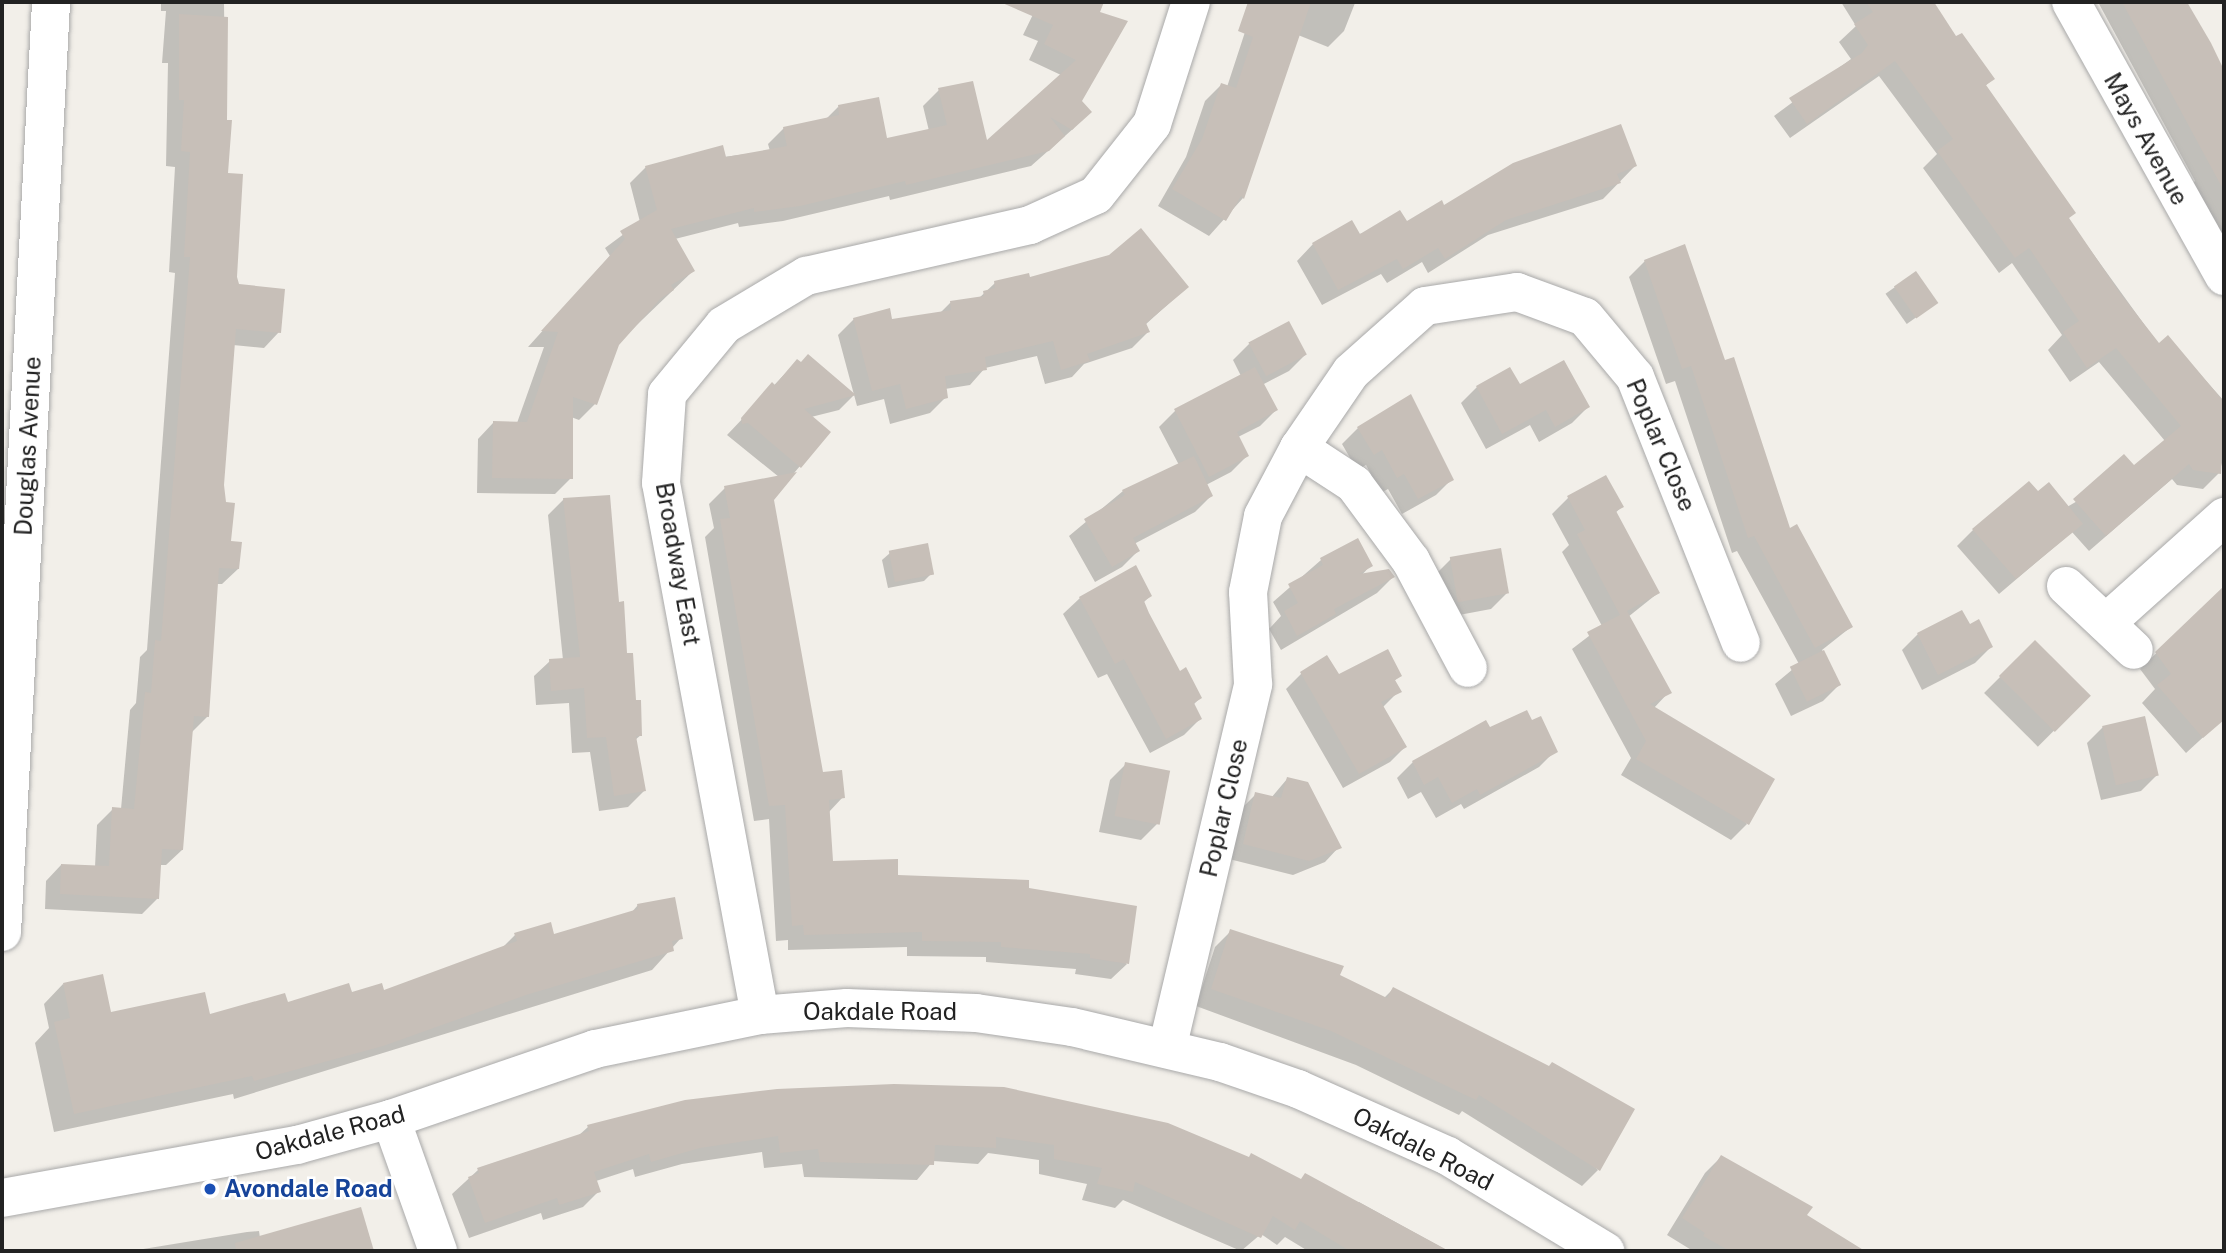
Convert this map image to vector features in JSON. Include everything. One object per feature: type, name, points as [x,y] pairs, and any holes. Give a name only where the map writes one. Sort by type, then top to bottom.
[{"type":"street","name":"Douglas Avenue","points":[[2,932],[51,2]]},
{"type":"street","name":"Broadway East","points":[[760,1014],[662,483],[667,394],[724,325],[806,276],[1030,225],[1096,195],[1152,124],[1191,2]]},
{"type":"street","name":"Mays Avenue","points":[[2071,2],[2224,276]]},
{"type":"street","name":"Poplar Close","points":[[1167,1049],[1254,684],[1248,592],[1263,516],[1299,448],[1352,372],[1425,306],[1517,292],[1585,317],[1635,377],[1741,643]]},
{"type":"street","points":[[1299,448],[1354,484],[1411,561],[1468,668]]},
{"type":"street","points":[[2106,623],[2224,517]]},
{"type":"street","points":[[2066,586],[2134,650]]},
{"type":"street","name":"Oakdale Road","points":[[2,1198],[209,1164],[391,1119],[595,1049],[760,1014],[847,1007],[976,1013],[1072,1027],[1167,1049],[1298,1089],[1448,1156],[1605,1251]]},
{"type":"street","points":[[391,1119],[438,1251]]},
{"type":"building","points":[[1000,2],[1104,2],[1100,12],[1128,21],[1082,101],[1092,112],[1072,130],[1050,117],[1065,136],[1049,151],[906,185],[905,181],[800,206],[754,212],[754,208],[671,229],[695,271],[671,285],[674,290],[661,298],[619,345],[597,405],[573,397],[573,479],[492,478],[493,421],[527,422],[558,332],[541,331],[625,239],[620,231],[657,210],[645,166],[723,145],[726,157],[787,146],[783,127],[839,115],[838,105],[879,97],[887,138],[947,125],[938,88],[973,81],[987,140],[1076,60],[1044,44],[1053,25]]},
{"type":"building","points":[[1248,2],[1311,2],[1244,199],[1241,196],[1226,221],[1172,189],[1202,139],[1221,83],[1236,88],[1253,37],[1238,31]]},
{"type":"building","points":[[1866,2],[1934,2],[1956,36],[1962,33],[1995,79],[1986,85],[2076,213],[2069,218],[2120,293],[2159,343],[2168,335],[2224,402],[2221,474],[2193,470],[2189,464],[2106,536],[2073,499],[2124,454],[2134,465],[2181,426],[2116,348],[2087,368],[2063,332],[2079,321],[2029,248],[2015,258],[1937,151],[1953,139],[1895,61],[1807,124],[1789,98],[1862,53],[1868,45],[1854,24],[1873,12]]},
{"type":"building","points":[[2122,2],[2187,2],[2211,43],[2224,70],[2224,191]]},
{"type":"building","points":[[179,14],[228,17],[227,120],[232,120],[228,173],[243,174],[237,277],[239,284],[285,289],[281,333],[236,329],[224,485],[226,502],[235,503],[231,541],[242,542],[239,569],[219,568],[209,717],[194,716],[183,850],[162,849],[159,899],[60,894],[61,864],[109,866],[112,807],[134,809],[145,692],[151,693],[155,640],[161,641],[190,257],[184,257],[190,152],[181,151],[184,100],[179,100]]},
{"type":"building","points":[[1621,124],[1637,166],[1617,174],[1621,183],[1506,220],[1445,259],[1438,248],[1403,269],[1397,259],[1338,290],[1312,243],[1352,220],[1360,234],[1400,210],[1407,221],[1442,200],[1444,205],[1513,163]]},
{"type":"building","points":[[1141,228],[1189,287],[1146,323],[1150,332],[1087,354],[1090,361],[1061,370],[1053,341],[985,357],[987,370],[945,376],[948,398],[906,409],[900,384],[872,391],[853,318],[890,308],[892,319],[951,310],[950,301],[984,296],[983,291],[995,288],[994,281],[1029,273],[1030,277],[1109,255]]},
{"type":"building","points":[[1685,244],[1725,360],[1734,357],[1790,528],[1797,524],[1853,627],[1815,648],[1754,536],[1748,538],[1691,366],[1682,369],[1644,260]]},
{"type":"building","points":[[1916,271],[1938,303],[1916,318],[1894,286]]},
{"type":"building","points":[[1289,321],[1307,355],[1266,376],[1248,343]]},
{"type":"building","points":[[808,354],[856,395],[804,409],[831,432],[801,468],[748,423],[742,424],[741,418],[772,382],[775,385],[797,359],[801,362]]},
{"type":"building","points":[[1564,360],[1590,407],[1555,427],[1546,410],[1502,434],[1476,386],[1510,367],[1520,384]]},
{"type":"building","points":[[1255,367],[1278,410],[1237,432],[1249,456],[1209,477],[1174,409]]},
{"type":"building","points":[[1411,394],[1454,480],[1418,499],[1404,474],[1397,478],[1382,450],[1374,455],[1357,427]]},
{"type":"building","points":[[1194,456],[1213,496],[1133,538],[1140,551],[1112,567],[1084,519],[1125,495],[1122,490]]},
{"type":"building","points":[[797,472],[774,500],[823,772],[842,770],[845,798],[829,800],[833,861],[898,859],[898,875],[1029,880],[1029,888],[1137,906],[1129,964],[1090,958],[1090,954],[1001,947],[1001,942],[922,941],[922,932],[804,935],[803,925],[792,926],[785,805],[769,806],[720,519],[730,518],[724,486]]},
{"type":"building","points":[[1606,475],[1624,507],[1616,511],[1660,593],[1627,611],[1672,693],[1650,704],[1775,779],[1749,825],[1636,759],[1646,741],[1587,632],[1620,615],[1577,534],[1585,530],[1567,496]]},
{"type":"building","points":[[2029,481],[2038,491],[2049,482],[2083,524],[2016,579],[1972,529]]},
{"type":"building","points":[[610,495],[619,602],[624,601],[627,653],[633,653],[636,700],[641,700],[642,736],[636,736],[646,791],[614,796],[606,737],[587,738],[584,688],[551,691],[549,659],[580,657],[563,498]]},
{"type":"building","points":[[1358,538],[1373,566],[1359,574],[1389,569],[1395,577],[1334,609],[1336,614],[1297,636],[1284,611],[1298,603],[1288,584],[1323,565],[1320,558]]},
{"type":"building","points":[[928,543],[934,574],[895,582],[889,551]]},
{"type":"building","points":[[1501,548],[1509,593],[1458,602],[1450,557]]},
{"type":"building","points":[[1136,565],[1152,596],[1144,601],[1149,613],[1180,671],[1186,667],[1202,698],[1194,703],[1202,719],[1166,739],[1124,659],[1115,664],[1079,597]]},
{"type":"building","points":[[2224,586],[2224,720],[2203,738],[2157,685],[2171,674],[2155,652]]},
{"type":"building","points":[[1962,610],[1970,624],[1979,619],[1993,647],[1938,675],[1917,633]]},
{"type":"building","points":[[2035,640],[2091,696],[2055,732],[1999,676]]},
{"type":"building","points":[[1388,649],[1402,676],[1395,680],[1402,692],[1381,702],[1407,747],[1359,774],[1300,672],[1327,655],[1339,674]]},
{"type":"building","points":[[1824,650],[1841,685],[1807,702],[1790,667]]},
{"type":"building","points":[[1527,710],[1532,720],[1541,716],[1558,752],[1480,795],[1477,789],[1452,803],[1438,777],[1424,785],[1412,761],[1486,720],[1490,727]]},
{"type":"building","points":[[2145,716],[2159,775],[2116,785],[2102,726]]},
{"type":"building","points":[[1125,762],[1170,771],[1160,825],[1115,816]]},
{"type":"building","points":[[1287,777],[1308,782],[1342,848],[1309,861],[1243,844],[1255,792],[1281,798]]},
{"type":"building","points":[[675,897],[683,939],[672,941],[674,951],[526,995],[383,1046],[254,1081],[252,1076],[74,1114],[54,1022],[70,1018],[63,983],[103,974],[111,1012],[205,992],[210,1014],[285,993],[288,1002],[349,983],[352,992],[382,983],[384,990],[517,941],[514,933],[551,922],[554,934],[638,909],[637,904]]},
{"type":"building","points":[[1230,929],[1344,966],[1340,975],[1387,998],[1393,987],[1549,1066],[1552,1062],[1635,1109],[1600,1171],[1479,1095],[1476,1100],[1331,1031],[1211,989]]},
{"type":"building","points":[[894,1084],[1004,1087],[1168,1123],[1249,1157],[1251,1153],[1301,1179],[1305,1173],[1449,1251],[1350,1251],[1300,1221],[1295,1230],[1273,1216],[1261,1238],[1135,1182],[1133,1192],[1097,1184],[1102,1168],[1054,1159],[1054,1145],[996,1137],[996,1148],[935,1145],[934,1165],[820,1162],[818,1149],[780,1153],[778,1136],[700,1148],[651,1162],[649,1154],[594,1172],[601,1192],[559,1205],[557,1198],[485,1223],[468,1177],[479,1173],[477,1168],[589,1131],[587,1125],[685,1100],[777,1089]]},
{"type":"building","points":[[1721,1155],[1813,1207],[1807,1215],[1865,1251],[1730,1251],[1703,1236],[1705,1233],[1682,1218]]},
{"type":"building","points":[[361,1207],[374,1251],[236,1251],[235,1243]]},
{"type":"place","name":"Avondale Road","points":[[210,1189]]}]
